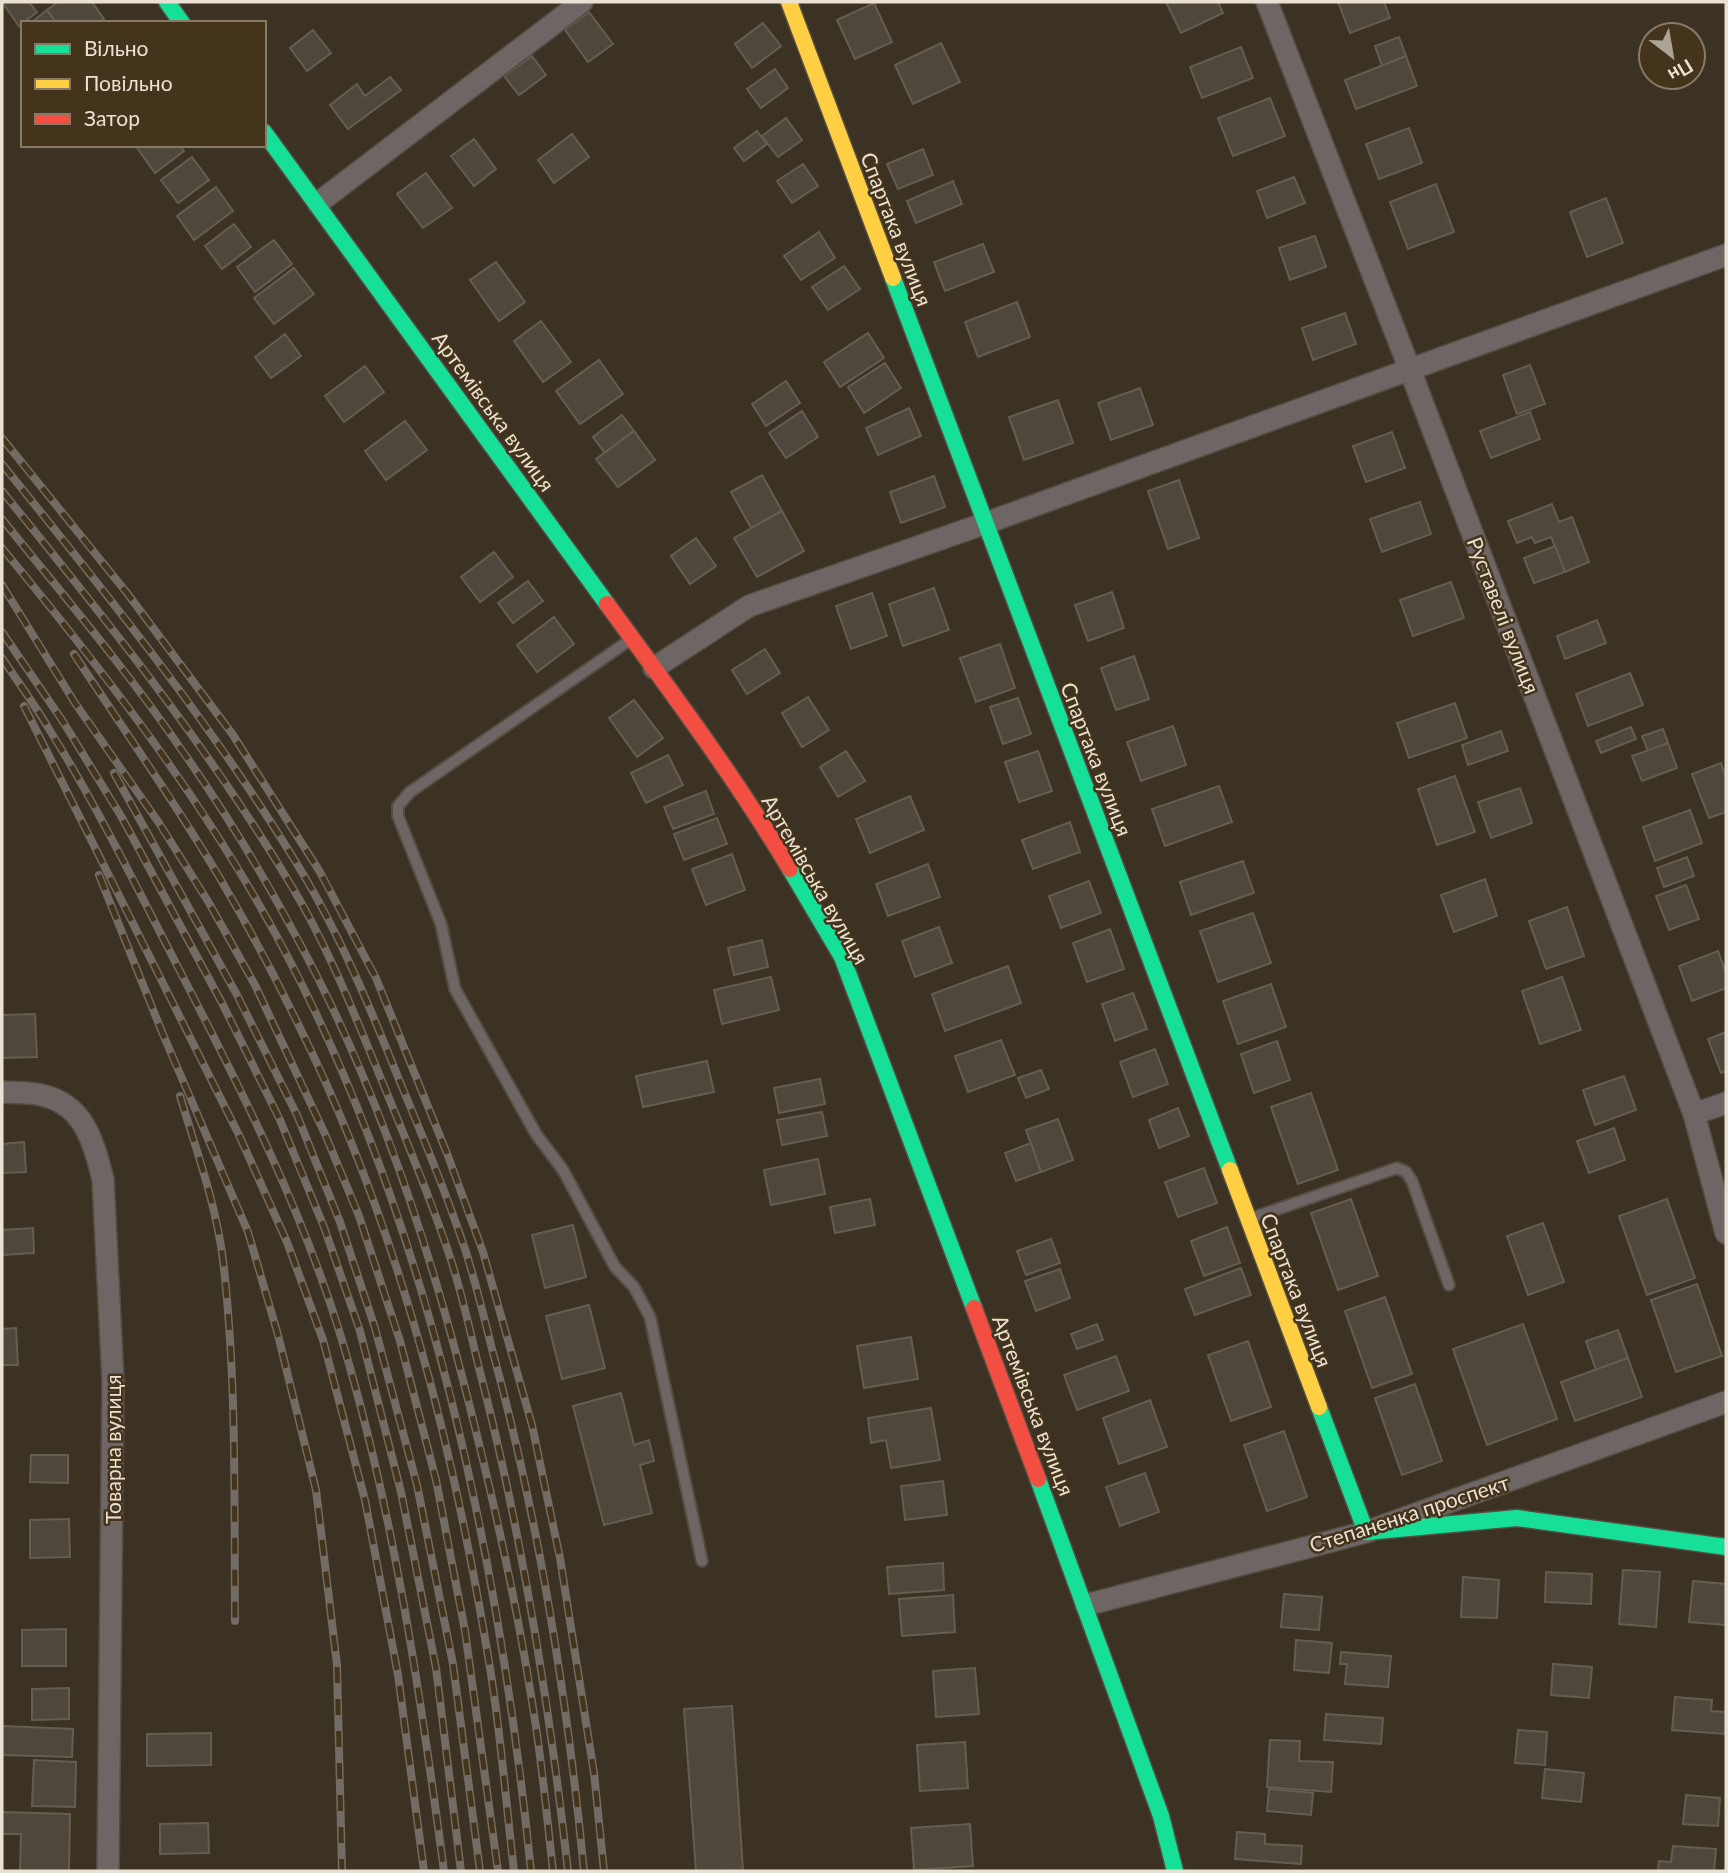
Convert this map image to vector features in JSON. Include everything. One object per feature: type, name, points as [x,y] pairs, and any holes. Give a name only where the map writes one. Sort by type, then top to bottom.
[{"type":"main road","points":[[167,2],[181,21]]},
{"type":"main road","name":"Спартака вулиця","points":[[789,2],[1366,1532]]},
{"type":"main road","name":"Артемівська вулиця","points":[[266,135],[654,668],[772,839],[842,957],[1086,1605],[1161,1816],[1175,1871]]},
{"type":"main road","points":[[1366,1532],[1517,1518],[1726,1547]]},
{"type":"street","points":[[318,204],[582,2]]},
{"type":"street","name":"Руставелі вулиця","points":[[1267,2],[1694,1114],[1726,1233]]},
{"type":"street","points":[[654,668],[749,606],[1726,255]]},
{"type":"street","name":"Товарна вулиця","points":[[2,1092],[40,1094],[66,1103],[81,1120],[95,1150],[103,1179],[113,1381],[108,1871]]},
{"type":"street","points":[[1694,1114],[1726,1103]]},
{"type":"street","name":"Степаненка проспект","points":[[1086,1605],[1366,1532],[1726,1402]]},
{"type":"lane","points":[[632,639],[410,792],[398,806],[398,816],[441,924],[455,989],[536,1134],[563,1170],[615,1267],[634,1287],[650,1317],[702,1561]]},
{"type":"lane","points":[[1248,1220],[1397,1168],[1406,1172],[1412,1181],[1449,1285]]},
{"type":"building","points":[[2,2],[29,2],[37,12],[25,21],[21,21],[19,26]]},
{"type":"building","points":[[58,2],[92,2],[104,19],[55,21],[47,10]]},
{"type":"building","points":[[1166,2],[1218,2],[1223,13],[1181,33]]},
{"type":"building","points":[[1338,2],[1384,2],[1390,18],[1350,33]]},
{"type":"building","points":[[874,3],[892,42],[855,59],[837,20]]},
{"type":"building","points":[[47,10],[55,21],[33,21]]},
{"type":"building","points":[[589,12],[613,44],[588,62],[565,30]]},
{"type":"building","points":[[763,23],[781,46],[752,68],[735,44]]},
{"type":"building","points":[[313,30],[331,53],[307,71],[290,48]]},
{"type":"building","points":[[1399,37],[1406,56],[1382,66],[1375,46]]},
{"type":"building","points":[[941,43],[960,82],[913,104],[895,65]]},
{"type":"building","points":[[1241,47],[1253,78],[1202,98],[1190,67]]},
{"type":"building","points":[[532,56],[546,75],[519,95],[504,76]]},
{"type":"building","points":[[1406,56],[1417,86],[1356,109],[1345,80]]},
{"type":"building","points":[[775,69],[788,88],[761,108],[747,89]]},
{"type":"building","points":[[390,77],[401,90],[348,129],[330,105],[357,84],[365,96]]},
{"type":"building","points":[[1270,98],[1285,136],[1233,156],[1218,118]]},
{"type":"building","points":[[786,118],[802,140],[778,157],[762,136]]},
{"type":"building","points":[[1409,128],[1422,163],[1379,179],[1366,144]]},
{"type":"building","points":[[757,131],[767,144],[744,161],[734,148]]},
{"type":"building","points":[[572,134],[589,157],[554,183],[538,160]]},
{"type":"building","points":[[474,139],[496,169],[474,186],[451,156]]},
{"type":"building","points":[[136,147],[181,147],[184,151],[155,173]]},
{"type":"building","points":[[923,149],[933,175],[898,189],[887,164]]},
{"type":"building","points":[[192,157],[209,180],[178,203],[161,180]]},
{"type":"building","points":[[803,164],[818,186],[792,203],[777,181]]},
{"type":"building","points":[[426,173],[452,208],[423,228],[397,194]]},
{"type":"building","points":[[1294,177],[1305,203],[1267,218],[1257,191]]},
{"type":"building","points":[[953,181],[962,204],[916,223],[907,201]]},
{"type":"building","points":[[1436,184],[1454,232],[1408,249],[1390,202]]},
{"type":"building","points":[[216,187],[233,211],[194,240],[177,216]]},
{"type":"building","points":[[1606,198],[1623,243],[1587,257],[1570,212]]},
{"type":"building","points":[[234,224],[251,247],[222,269],[205,246]]},
{"type":"building","points":[[819,232],[835,258],[801,280],[784,256]]},
{"type":"building","points":[[1315,236],[1326,267],[1290,280],[1279,248]]},
{"type":"building","points":[[274,240],[292,264],[255,292],[237,267]]},
{"type":"building","points":[[983,244],[994,272],[945,291],[934,262]]},
{"type":"building","points":[[496,262],[525,302],[499,321],[470,280]]},
{"type":"building","points":[[844,266],[860,289],[828,310],[812,287]]},
{"type":"building","points":[[294,268],[314,294],[274,324],[254,298]]},
{"type":"building","points":[[1017,302],[1030,337],[978,357],[965,322]]},
{"type":"building","points":[[1345,313],[1356,344],[1313,360],[1302,328]]},
{"type":"building","points":[[541,321],[571,362],[543,382],[514,341]]},
{"type":"building","points":[[868,333],[884,358],[840,387],[824,362]]},
{"type":"building","points":[[285,334],[301,356],[271,378],[255,357]]},
{"type":"building","points":[[599,360],[623,394],[580,424],[556,391]]},
{"type":"building","points":[[885,363],[901,388],[864,413],[848,387]]},
{"type":"building","points":[[1530,365],[1545,404],[1517,414],[1503,375]]},
{"type":"building","points":[[365,366],[384,392],[344,422],[325,396]]},
{"type":"building","points":[[786,381],[800,403],[766,426],[752,404]]},
{"type":"building","points":[[1140,388],[1153,425],[1111,440],[1098,403]]},
{"type":"building","points":[[1058,400],[1073,443],[1024,460],[1009,417]]},
{"type":"building","points":[[909,408],[921,436],[878,455],[866,428]]},
{"type":"building","points":[[802,411],[818,437],[786,458],[769,433]]},
{"type":"building","points":[[1530,412],[1540,439],[1491,458],[1480,431]]},
{"type":"building","points":[[622,415],[634,431],[605,453],[593,437]]},
{"type":"building","points":[[405,421],[427,450],[386,480],[365,451]]},
{"type":"building","points":[[634,431],[655,460],[618,487],[596,459]]},
{"type":"building","points":[[1392,432],[1405,468],[1366,482],[1353,446]]},
{"type":"building","points":[[762,475],[782,511],[751,528],[731,492]]},
{"type":"building","points":[[934,476],[945,507],[901,523],[890,492]]},
{"type":"building","points":[[1179,480],[1199,538],[1168,549],[1148,491]]},
{"type":"building","points":[[1420,502],[1431,534],[1382,552],[1370,519]]},
{"type":"building","points":[[1552,504],[1559,522],[1572,517],[1589,562],[1565,572],[1551,537],[1535,543],[1532,537],[1517,543],[1508,521]]},
{"type":"building","points":[[782,511],[804,551],[757,577],[734,538]]},
{"type":"building","points":[[696,538],[716,566],[690,584],[671,556]]},
{"type":"building","points":[[1555,546],[1565,572],[1534,583],[1524,558]]},
{"type":"building","points":[[494,552],[513,577],[480,602],[461,577]]},
{"type":"building","points":[[528,581],[543,601],[513,623],[498,603]]},
{"type":"building","points":[[1451,582],[1464,618],[1413,636],[1400,600]]},
{"type":"building","points":[[934,588],[949,630],[903,646],[889,604]]},
{"type":"building","points":[[1112,592],[1124,628],[1088,641],[1075,605]]},
{"type":"building","points":[[872,593],[887,636],[851,649],[836,606]]},
{"type":"building","points":[[554,617],[574,644],[537,672],[517,645]]},
{"type":"building","points":[[1597,620],[1606,643],[1565,659],[1557,636]]},
{"type":"building","points":[[1000,644],[1015,688],[976,702],[960,658]]},
{"type":"building","points":[[765,649],[780,673],[747,694],[732,670]]},
{"type":"building","points":[[1134,656],[1149,699],[1116,710],[1101,668]]},
{"type":"building","points":[[1630,673],[1643,705],[1588,726],[1576,694]]},
{"type":"building","points":[[808,697],[829,730],[802,747],[782,713]]},
{"type":"building","points":[[1018,698],[1031,734],[1003,744],[990,707]]},
{"type":"building","points":[[634,700],[663,738],[637,757],[609,718]]},
{"type":"building","points":[[1455,703],[1467,738],[1409,758],[1397,723]]},
{"type":"building","points":[[1173,726],[1186,765],[1141,781],[1127,742]]},
{"type":"building","points":[[1631,727],[1636,739],[1601,753],[1596,741]]},
{"type":"building","points":[[1663,729],[1668,743],[1648,751],[1642,736]]},
{"type":"building","points":[[1501,731],[1508,751],[1468,765],[1462,745]]},
{"type":"building","points":[[1668,743],[1677,768],[1642,781],[1632,756]]},
{"type":"building","points":[[846,751],[865,781],[838,797],[820,767]]},
{"type":"building","points":[[1038,751],[1052,791],[1019,802],[1005,762]]},
{"type":"building","points":[[668,755],[683,785],[646,803],[631,773]]},
{"type":"building","points":[[1721,763],[1726,778],[1726,812],[1709,818],[1692,774]]},
{"type":"building","points":[[1455,776],[1475,832],[1437,845],[1418,789]]},
{"type":"building","points":[[1219,786],[1232,822],[1165,846],[1152,809]]},
{"type":"building","points":[[1520,788],[1532,823],[1491,838],[1478,802]]},
{"type":"building","points":[[706,791],[714,814],[673,829],[664,807]]},
{"type":"building","points":[[910,796],[924,830],[870,853],[856,819]]},
{"type":"building","points":[[1690,810],[1702,843],[1655,861],[1643,827]]},
{"type":"building","points":[[717,818],[727,844],[684,860],[674,834]]},
{"type":"building","points":[[1070,822],[1080,852],[1033,869],[1022,840]]},
{"type":"building","points":[[732,854],[745,890],[706,905],[692,869]]},
{"type":"building","points":[[1687,857],[1694,876],[1664,887],[1657,868]]},
{"type":"building","points":[[1243,861],[1254,893],[1191,915],[1180,882]]},
{"type":"building","points":[[928,864],[940,897],[888,916],[876,884]]},
{"type":"building","points":[[1485,879],[1497,916],[1454,932],[1441,895]]},
{"type":"building","points":[[1089,881],[1101,913],[1061,928],[1049,896]]},
{"type":"building","points":[[1686,885],[1699,919],[1669,930],[1656,896]]},
{"type":"building","points":[[1567,907],[1584,956],[1546,969],[1529,921]]},
{"type":"building","points":[[1253,913],[1271,963],[1218,982],[1200,931]]},
{"type":"building","points":[[939,927],[952,963],[915,977],[902,941]]},
{"type":"building","points":[[1110,929],[1124,969],[1087,982],[1073,943]]},
{"type":"building","points":[[762,940],[768,967],[734,975],[728,948]]},
{"type":"building","points":[[1718,951],[1726,973],[1726,988],[1692,1001],[1679,966]]},
{"type":"building","points":[[1008,966],[1021,1003],[945,1031],[932,994]]},
{"type":"building","points":[[771,977],[779,1010],[722,1024],[714,990]]},
{"type":"building","points":[[1562,977],[1581,1030],[1540,1044],[1522,991]]},
{"type":"building","points":[[1271,984],[1286,1027],[1238,1044],[1223,1001]]},
{"type":"building","points":[[1133,993],[1147,1029],[1115,1041],[1102,1004]]},
{"type":"building","points":[[35,1014],[37,1057],[2,1058],[2,1015]]},
{"type":"building","points":[[1726,1032],[1726,1071],[1721,1073],[1708,1039]]},
{"type":"building","points":[[1001,1040],[1015,1075],[968,1092],[955,1056]]},
{"type":"building","points":[[1277,1041],[1290,1080],[1254,1093],[1241,1054]]},
{"type":"building","points":[[1155,1049],[1168,1084],[1133,1097],[1120,1062]]},
{"type":"building","points":[[707,1061],[714,1092],[643,1107],[636,1076]]},
{"type":"building","points":[[1041,1070],[1049,1089],[1026,1098],[1018,1078]]},
{"type":"building","points":[[1624,1076],[1636,1110],[1595,1125],[1583,1090]]},
{"type":"building","points":[[820,1079],[825,1104],[779,1113],[774,1088]]},
{"type":"building","points":[[1311,1093],[1338,1170],[1298,1184],[1271,1107]]},
{"type":"building","points":[[1178,1108],[1189,1136],[1159,1148],[1149,1120]]},
{"type":"building","points":[[822,1112],[827,1136],[782,1145],[777,1120]]},
{"type":"building","points":[[1058,1119],[1073,1160],[1041,1172],[1026,1130]]},
{"type":"building","points":[[1614,1128],[1625,1160],[1589,1173],[1577,1141]]},
{"type":"building","points":[[24,1142],[26,1172],[2,1173],[2,1144]]},
{"type":"building","points":[[1031,1143],[1041,1172],[1016,1181],[1005,1153]]},
{"type":"building","points":[[818,1159],[825,1194],[771,1205],[764,1170]]},
{"type":"building","points":[[1204,1168],[1217,1203],[1178,1217],[1165,1182]]},
{"type":"building","points":[[870,1199],[875,1225],[835,1233],[830,1207]]},
{"type":"building","points":[[1351,1199],[1378,1276],[1338,1290],[1311,1213]]},
{"type":"building","points":[[1667,1199],[1695,1278],[1647,1295],[1619,1216]]},
{"type":"building","points":[[1543,1223],[1564,1282],[1528,1295],[1507,1236]]},
{"type":"building","points":[[573,1225],[586,1277],[545,1288],[532,1235]]},
{"type":"building","points":[[1227,1227],[1240,1263],[1204,1276],[1191,1241]]},
{"type":"building","points":[[33,1228],[34,1253],[2,1255],[2,1230]]},
{"type":"building","points":[[1051,1239],[1060,1263],[1026,1275],[1017,1251]]},
{"type":"building","points":[[1241,1268],[1251,1295],[1195,1315],[1185,1289]]},
{"type":"building","points":[[1060,1269],[1070,1298],[1036,1311],[1025,1281]]},
{"type":"building","points":[[1697,1284],[1722,1356],[1676,1372],[1651,1300]]},
{"type":"building","points":[[1385,1297],[1412,1374],[1372,1388],[1345,1311]]},
{"type":"building","points":[[589,1305],[605,1368],[562,1379],[546,1316]]},
{"type":"building","points":[[1097,1324],[1103,1340],[1077,1349],[1071,1334]]},
{"type":"building","points":[[1523,1324],[1557,1419],[1487,1445],[1453,1349]]},
{"type":"building","points":[[16,1328],[18,1365],[2,1365],[2,1329]]},
{"type":"building","points":[[1618,1330],[1628,1358],[1596,1370],[1586,1341]]},
{"type":"building","points":[[911,1337],[918,1379],[864,1388],[857,1346]]},
{"type":"building","points":[[1248,1341],[1271,1407],[1231,1421],[1208,1355]]},
{"type":"building","points":[[1116,1356],[1129,1391],[1077,1410],[1064,1375]]},
{"type":"building","points":[[1628,1358],[1642,1397],[1575,1421],[1561,1382]]},
{"type":"building","points":[[1415,1384],[1442,1461],[1402,1475],[1375,1398]]},
{"type":"building","points":[[621,1393],[634,1445],[649,1440],[654,1461],[640,1465],[652,1513],[604,1525],[573,1406]]},
{"type":"building","points":[[1150,1400],[1167,1447],[1119,1464],[1103,1418]]},
{"type":"building","points":[[931,1408],[940,1460],[891,1468],[886,1440],[871,1443],[868,1418]]},
{"type":"building","points":[[1284,1431],[1307,1497],[1267,1511],[1244,1445]]},
{"type":"building","points":[[31,1455],[68,1455],[68,1483],[30,1482]]},
{"type":"building","points":[[1145,1473],[1159,1512],[1120,1526],[1106,1487]]},
{"type":"building","points":[[943,1481],[947,1515],[905,1520],[901,1486]]},
{"type":"building","points":[[69,1519],[70,1557],[30,1558],[30,1520]]},
{"type":"building","points":[[943,1563],[944,1590],[889,1594],[887,1567]]},
{"type":"building","points":[[1623,1570],[1660,1572],[1656,1627],[1619,1624]]},
{"type":"building","points":[[1546,1572],[1592,1574],[1591,1604],[1545,1602]]},
{"type":"building","points":[[1463,1577],[1499,1580],[1497,1618],[1461,1617]]},
{"type":"building","points":[[1693,1581],[1726,1584],[1726,1625],[1689,1622]]},
{"type":"building","points":[[1284,1594],[1322,1597],[1319,1630],[1281,1627]]},
{"type":"building","points":[[953,1595],[955,1632],[902,1636],[899,1599]]},
{"type":"building","points":[[66,1629],[66,1666],[22,1666],[22,1630]]},
{"type":"building","points":[[1296,1640],[1332,1643],[1329,1673],[1294,1670]]},
{"type":"building","points":[[1341,1652],[1391,1656],[1388,1687],[1345,1684],[1347,1664],[1340,1664]]},
{"type":"building","points":[[1553,1664],[1592,1667],[1589,1698],[1551,1695]]},
{"type":"building","points":[[975,1668],[979,1714],[936,1717],[933,1671]]},
{"type":"building","points":[[69,1688],[69,1719],[32,1720],[32,1689]]},
{"type":"building","points":[[1675,1697],[1712,1700],[1711,1711],[1726,1712],[1725,1734],[1672,1730]]},
{"type":"building","points":[[732,1706],[743,1870],[696,1871],[684,1709]]},
{"type":"building","points":[[1326,1714],[1383,1718],[1381,1744],[1324,1740]]},
{"type":"building","points":[[2,1726],[73,1729],[72,1757],[2,1755]]},
{"type":"building","points":[[1518,1730],[1547,1732],[1545,1765],[1515,1763]]},
{"type":"building","points":[[211,1733],[211,1765],[147,1766],[147,1734]]},
{"type":"building","points":[[1270,1740],[1300,1741],[1299,1761],[1333,1762],[1331,1792],[1267,1787]]},
{"type":"building","points":[[965,1742],[968,1788],[920,1791],[917,1745]]},
{"type":"building","points":[[34,1760],[76,1762],[75,1807],[32,1806]]},
{"type":"building","points":[[1545,1769],[1584,1773],[1581,1802],[1542,1798]]},
{"type":"building","points":[[1269,1789],[1313,1793],[1311,1815],[1267,1811]]},
{"type":"building","points":[[1686,1795],[1720,1798],[1718,1826],[1683,1824]]},
{"type":"building","points":[[2,1812],[70,1814],[69,1871],[20,1871],[21,1834],[2,1834]]},
{"type":"building","points":[[208,1823],[209,1853],[160,1854],[160,1824]]},
{"type":"building","points":[[970,1824],[973,1866],[914,1870],[911,1828]]},
{"type":"building","points":[[1237,1832],[1265,1834],[1265,1844],[1302,1846],[1301,1864],[1235,1859]]},
{"type":"building","points":[[1673,1846],[1716,1849],[1714,1871],[1658,1871],[1659,1861],[1671,1862]]},
{"type":"railway","points":[[2,438],[127,593],[233,735],[320,872],[376,978],[448,1156],[483,1252],[532,1425],[560,1558],[594,1773],[604,1871]]},
{"type":"railway","points":[[2,464],[162,666],[237,771],[306,879],[344,952],[434,1164],[466,1252],[480,1300],[524,1478],[560,1674],[584,1871]]},
{"type":"railway","points":[[2,491],[154,683],[259,833],[305,909],[330,958],[401,1128],[454,1271],[508,1492],[552,1744],[568,1871]]},
{"type":"railway","points":[[2,519],[138,690],[228,819],[325,992],[373,1100],[413,1210],[448,1323],[493,1502],[526,1666],[553,1871]]},
{"type":"railway","points":[[2,548],[72,634],[139,723],[233,860],[318,1018],[368,1134],[410,1253],[445,1375],[474,1499],[498,1624],[517,1748],[531,1871]]},
{"type":"railway","points":[[2,585],[75,703],[159,823],[209,903],[255,985],[325,1134],[359,1216],[400,1341],[436,1480],[465,1631],[498,1871]]},
{"type":"railway","points":[[2,632],[62,720],[121,816],[222,1003],[280,1120],[324,1227],[360,1331],[401,1492],[436,1668],[461,1871]]},
{"type":"railway","points":[[74,654],[183,819],[250,931],[299,1026],[366,1180],[419,1340],[459,1503],[494,1693],[514,1871]]},
{"type":"railway","points":[[2,658],[44,720],[119,852],[249,1109],[290,1199],[326,1290],[360,1403],[391,1535],[415,1669],[444,1871]]},
{"type":"railway","points":[[24,706],[239,1135],[287,1242],[323,1340],[365,1500],[398,1675],[424,1871]]},
{"type":"railway","points":[[114,773],[237,995],[297,1115],[340,1222],[375,1328],[417,1485],[453,1664],[480,1871]]},
{"type":"railway","points":[[99,875],[162,1032],[248,1232],[278,1335],[316,1490],[337,1665],[342,1871]]},
{"type":"railway","points":[[180,1096],[211,1197],[223,1260],[233,1395],[235,1621]]},
{"type":"traffic: fast","points":[[167,2],[181,21]]},
{"type":"traffic: fast","points":[[266,135],[607,604]]},
{"type":"traffic: fast","points":[[893,278],[1230,1170]]},
{"type":"traffic: fast","points":[[790,869],[842,957],[974,1308]]},
{"type":"traffic: fast","points":[[1319,1407],[1366,1532],[1517,1518],[1726,1547]]},
{"type":"traffic: fast","points":[[1038,1479],[1161,1816],[1175,1871]]},
{"type":"traffic: slow","points":[[789,2],[893,278]]},
{"type":"traffic: slow","points":[[1230,1170],[1319,1407]]},
{"type":"traffic: jam","points":[[607,604],[725,767],[790,869]]},
{"type":"traffic: jam","points":[[974,1308],[1038,1479]]}]
